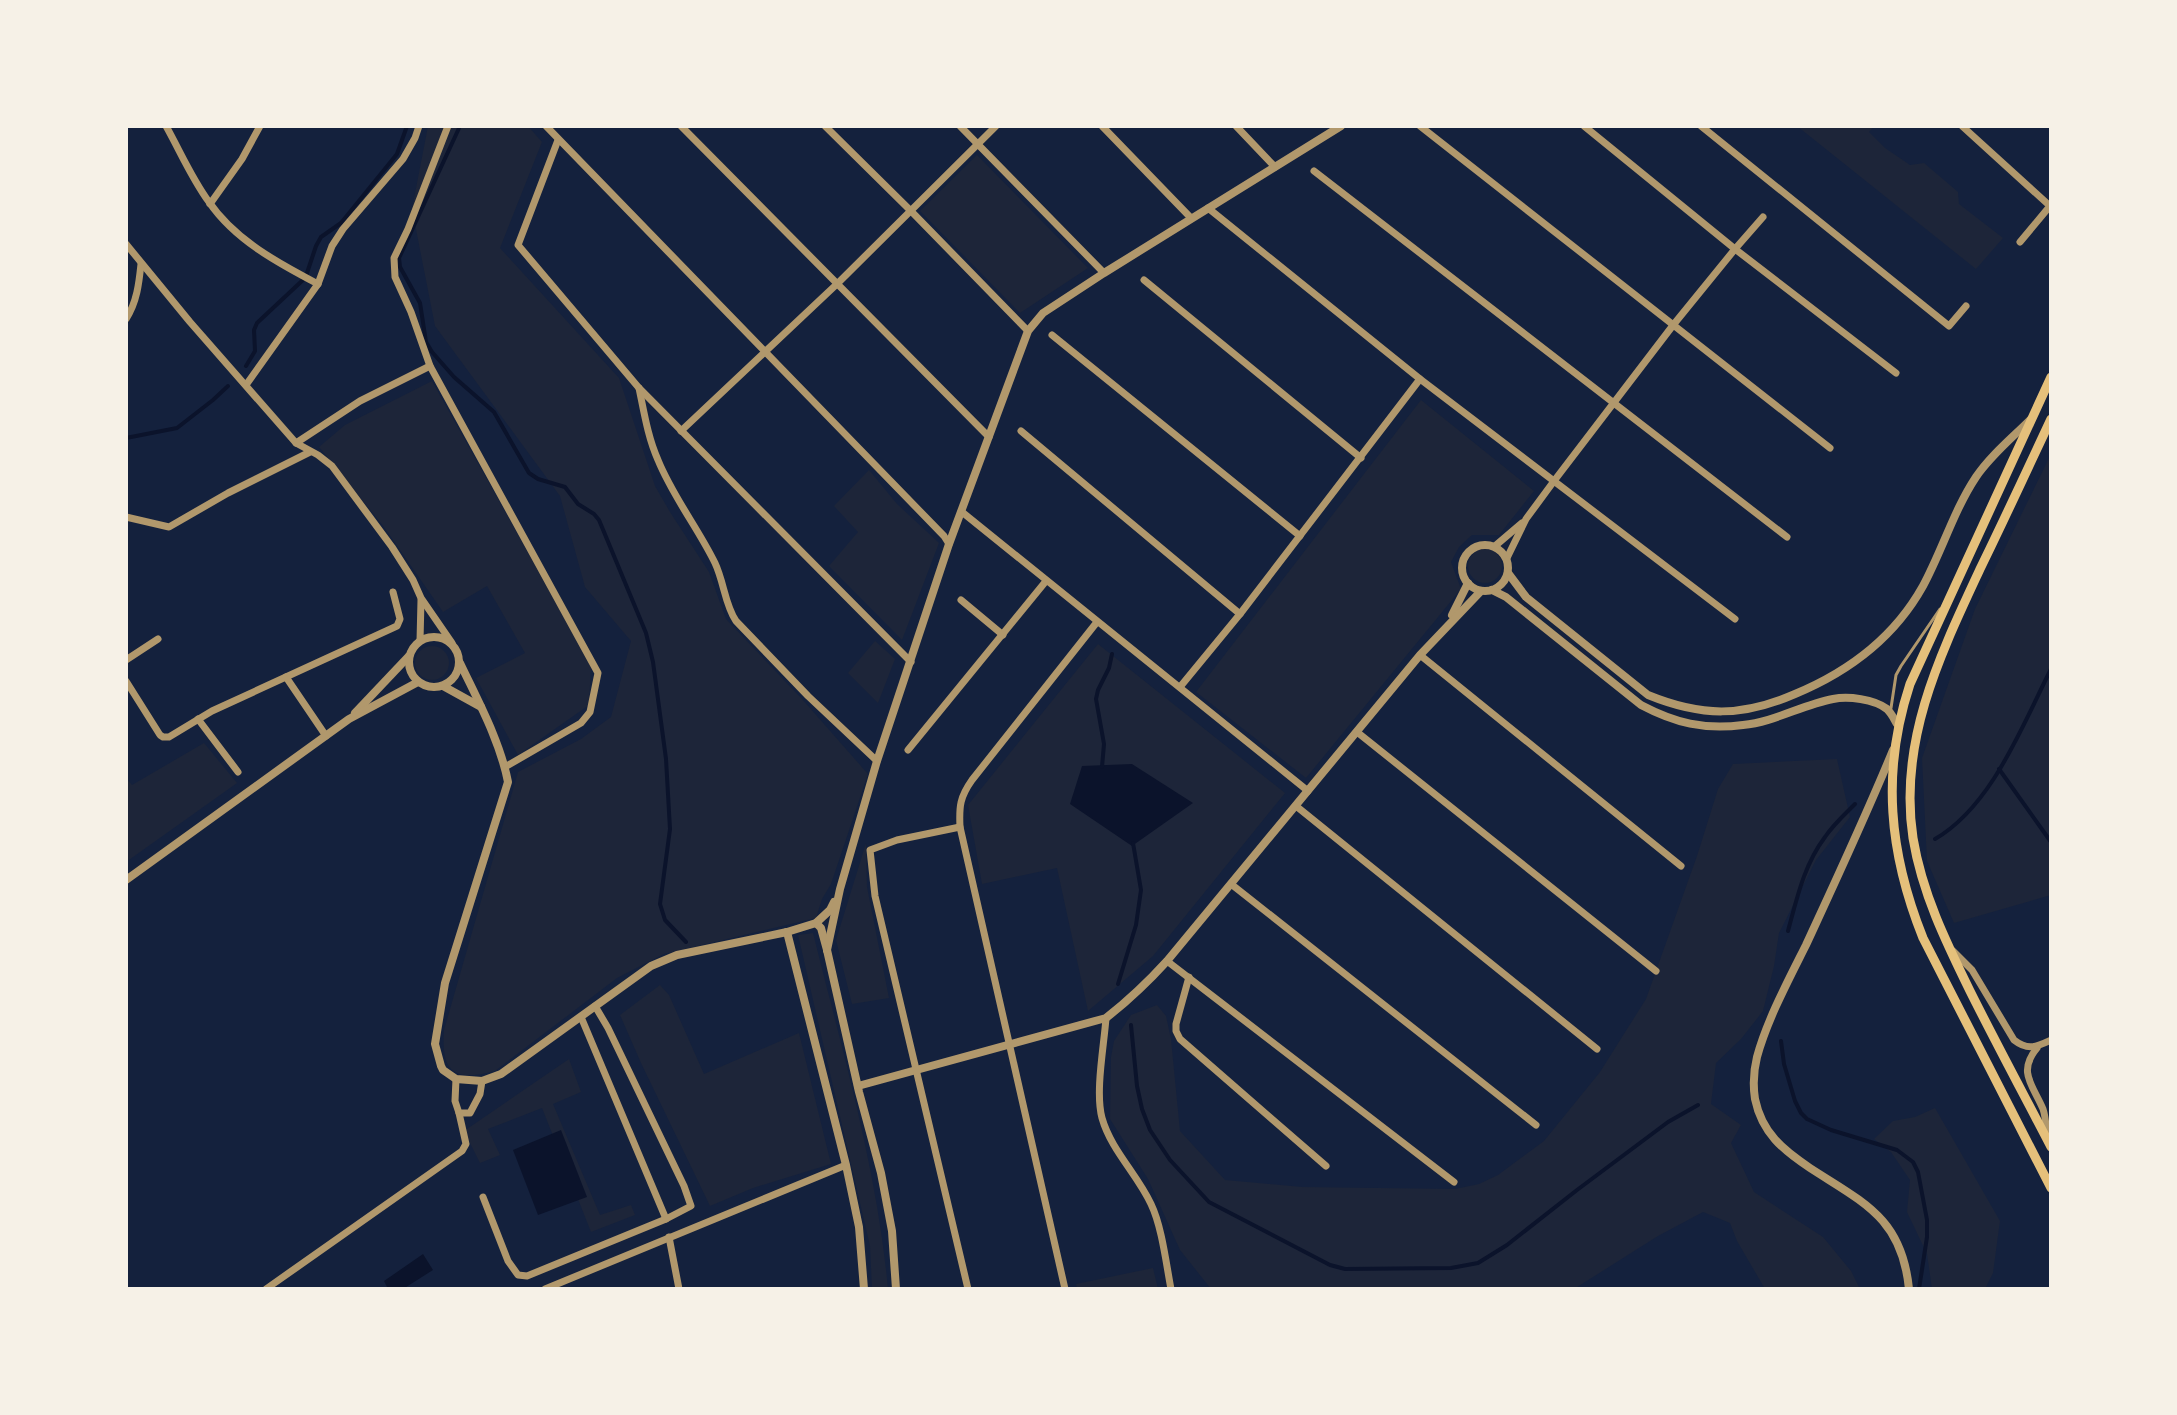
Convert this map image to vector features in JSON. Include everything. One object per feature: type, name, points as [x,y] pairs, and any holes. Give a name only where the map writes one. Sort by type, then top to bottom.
[{"type":"main road","points":[[2051,377],[1913,675],[1897,724],[1891,799],[1898,855],[1923,938],[2051,1188]]},
{"type":"main road","points":[[2049,1143],[1948,946],[1929,899],[1913,840],[1909,805],[1916,734],[1944,645],[2051,419]]},
{"type":"street","points":[[166,126],[210,204],[266,255],[318,284]]},
{"type":"street","points":[[210,204],[242,159],[260,126]]},
{"type":"street","points":[[246,385],[318,284],[332,246],[403,159],[419,126]]},
{"type":"street","points":[[448,126],[394,258],[395,277],[430,366],[598,673],[590,712],[581,723],[505,767]]},
{"type":"street","points":[[546,126],[949,544]]},
{"type":"street","points":[[681,126],[989,437]]},
{"type":"street","points":[[825,126],[1028,331]]},
{"type":"street","points":[[960,126],[1104,273]]},
{"type":"street","points":[[681,431],[838,283],[996,126]]},
{"type":"street","points":[[1102,126],[1191,218]]},
{"type":"street","points":[[1236,126],[1275,167]]},
{"type":"street","points":[[827,950],[840,889],[877,761],[949,544],[1028,331],[1043,313],[1104,273],[1341,126]]},
{"type":"street","points":[[1420,126],[1830,448]]},
{"type":"street","points":[[1584,126],[1735,249],[1896,373]]},
{"type":"street","points":[[1701,126],[1949,326],[1966,306]]},
{"type":"street","points":[[1962,126],[2050,206],[2020,242]]},
{"type":"street","points":[[558,140],[518,245],[639,388],[911,662]]},
{"type":"street","points":[[1314,171],[1787,537]]},
{"type":"street","points":[[1208,208],[1420,379],[1735,619]]},
{"type":"street","points":[[1763,217],[1674,324],[1554,481],[1526,519],[1507,558],[1508,573],[1526,597],[1648,695],[1693,710],[1740,712],[1779,701],[1819,684],[1858,661],[1886,636],[1922,587],[1973,481],[1990,459],[2031,419]]},
{"type":"street","points":[[126,244],[296,443],[332,466],[392,547],[421,598],[458,652],[505,767],[508,782],[445,983],[435,1044],[443,1070],[456,1079],[482,1081],[501,1074],[651,966],[677,955],[816,923],[830,910],[840,889]]},
{"type":"street","points":[[126,319],[138,290],[141,264]]},
{"type":"street","points":[[1144,280],[1361,458]]},
{"type":"street","points":[[1052,335],[1300,536]]},
{"type":"street","points":[[296,443],[360,401],[430,366]]},
{"type":"street","points":[[1180,687],[1240,614],[1420,379]]},
{"type":"street","points":[[639,388],[657,460],[713,559],[724,583],[731,614],[808,696],[877,761]]},
{"type":"street","points":[[1021,431],[1240,614]]},
{"type":"street","points":[[126,517],[169,527],[310,452]]},
{"type":"street","points":[[962,512],[1308,791]]},
{"type":"street","points":[[1495,546],[1526,519]]},
{"type":"street","points":[[1507,558],[1495,546],[1479,545],[1465,555],[1462,571],[1468,583],[1481,591],[1492,590],[1502,583],[1508,573]]},
{"type":"street","points":[[908,750],[1046,581]]},
{"type":"street","points":[[1448,623],[1468,583]]},
{"type":"street","points":[[1492,590],[1506,597],[1641,705],[1667,719],[1691,725],[1743,725],[1843,697],[1880,705],[1897,724]]},
{"type":"street","points":[[858,1086],[1106,1018],[1142,989],[1167,961],[1420,655],[1481,591]]},
{"type":"street","points":[[126,681],[163,737],[169,737],[198,719],[397,626],[400,619],[393,592]]},
{"type":"street","points":[[420,641],[421,598]]},
{"type":"street","points":[[961,600],[1003,635]]},
{"type":"street","points":[[1065,1289],[960,827],[959,806],[963,792],[972,780],[1097,622]]},
{"type":"street","points":[[349,719],[420,641],[439,637],[452,643]]},
{"type":"street","points":[[126,660],[158,639]]},
{"type":"street","points":[[410,655],[411,672],[418,682],[432,688],[443,686],[455,677],[460,663]]},
{"type":"street","points":[[1420,655],[1681,866]]},
{"type":"street","points":[[286,677],[326,736]]},
{"type":"street","points":[[126,880],[349,719],[418,682]]},
{"type":"street","points":[[443,686],[481,707]]},
{"type":"street","points":[[198,719],[238,772]]},
{"type":"street","points":[[1357,732],[1656,971]]},
{"type":"street","points":[[1893,750],[1868,812],[1779,1000],[1757,1056],[1755,1098],[1763,1122],[1775,1142],[1866,1205],[1889,1227],[1907,1267],[1909,1289]]},
{"type":"street","points":[[1296,806],[1597,1049]]},
{"type":"street","points":[[960,827],[897,840],[870,850],[875,896],[968,1289]]},
{"type":"street","points":[[1231,884],[1536,1125]]},
{"type":"street","points":[[816,923],[821,928],[827,950],[881,1173],[889,1216],[896,1289]]},
{"type":"street","points":[[787,932],[846,1165],[859,1227],[864,1289]]},
{"type":"street","points":[[1948,946],[1972,970],[2014,1040],[2031,1048],[2051,1040]]},
{"type":"street","points":[[1167,961],[1454,1182]]},
{"type":"street","points":[[1189,977],[1176,1024],[1180,1039],[1326,1166]]},
{"type":"street","points":[[483,1197],[508,1261],[518,1275],[527,1276],[691,1206],[595,1006]]},
{"type":"street","points":[[581,1017],[666,1219]]},
{"type":"street","points":[[1106,1018],[1099,1099],[1101,1115],[1113,1142],[1153,1207],[1171,1289]]},
{"type":"street","points":[[2038,1046],[2029,1058],[2028,1077],[2046,1118],[2049,1143]]},
{"type":"street","points":[[266,1289],[462,1151],[466,1144],[455,1101],[456,1079]]},
{"type":"street","points":[[464,1129],[480,1094],[482,1081]]},
{"type":"street","points":[[459,1113],[470,1113]]},
{"type":"street","points":[[545,1289],[846,1165]]},
{"type":"street","points":[[669,1237],[679,1289]]},
{"type":"lane","points":[[1890,713],[1896,675],[1949,596]]},
{"type":"shaded area","points":[[428,126],[528,126],[542,142],[500,248],[619,378],[655,486],[709,572],[726,619],[868,774],[831,884],[816,918],[664,954],[617,978],[495,1071],[469,1075],[453,1071],[448,1065],[444,1030],[518,772],[581,739],[611,717],[631,641],[585,587],[560,496],[435,326],[412,209]]},
{"type":"shaded area","points":[[1797,126],[1874,126],[1869,132],[1885,148],[1910,165],[1924,163],[1958,192],[1959,204],[2003,238],[1976,269]]},
{"type":"shaded area","points":[[977,155],[1088,268],[1020,313],[920,211]]},
{"type":"shaded area","points":[[432,381],[591,665],[589,705],[518,755],[476,678],[525,653],[487,586],[443,612],[384,527],[319,447],[345,425]]},
{"type":"shaded area","points":[[1421,400],[1534,491],[1499,535],[1472,535],[1459,547],[1451,562],[1461,589],[1306,778],[1196,692]]},
{"type":"shaded area","points":[[2051,454],[2051,895],[1954,923],[1927,861],[1922,758],[1975,609]]},
{"type":"shaded area","points":[[869,470],[897,504],[939,543],[902,640],[829,566],[858,532],[834,506]]},
{"type":"shaded area","points":[[1485,549],[1497,554],[1502,566],[1497,578],[1485,583],[1473,578],[1468,566],[1473,554]]},
{"type":"shaded area","points":[[875,641],[895,659],[878,703],[848,673]]},
{"type":"shaded area","points":[[1098,644],[1285,793],[1153,956],[1088,1011],[1057,868],[982,884],[968,805]]},
{"type":"shaded area","points":[[432,646],[444,651],[449,663],[444,675],[432,680],[420,675],[415,663],[420,651]]},
{"type":"shaded area","points":[[204,743],[237,783],[126,862],[126,778],[132,785]]},
{"type":"shaded area","points":[[1837,759],[1850,817],[1816,860],[1779,933],[1763,1011],[1741,1039],[1716,1063],[1711,1104],[1741,1125],[1731,1143],[1754,1192],[1823,1237],[1851,1271],[1860,1289],[1765,1289],[1730,1223],[1703,1212],[1658,1236],[1574,1289],[1211,1289],[1180,1250],[1148,1179],[1110,1119],[1114,1041],[1131,1015],[1157,1005],[1166,1016],[1180,1131],[1225,1180],[1302,1187],[1455,1189],[1479,1184],[1498,1175],[1544,1141],[1600,1072],[1646,999],[1718,789],[1733,764]]},
{"type":"shaded area","points":[[1132,764],[1193,803],[1132,846],[1070,804],[1082,766]]},
{"type":"shaded area","points":[[866,843],[867,887],[889,998],[852,1004],[836,940]]},
{"type":"shaded area","points":[[813,933],[867,1154],[888,1289],[872,1289],[870,1246],[798,935]]},
{"type":"shaded area","points":[[660,985],[669,995],[704,1074],[799,1033],[831,1164],[753,1188],[710,1206],[620,1015]]},
{"type":"shaded area","points":[[569,1059],[581,1092],[553,1104],[600,1215],[631,1205],[635,1215],[591,1232],[542,1108],[488,1129],[500,1155],[480,1163],[464,1131]]},
{"type":"shaded area","points":[[1935,1108],[2000,1221],[1993,1273],[1985,1289],[1932,1289],[1927,1254],[1907,1212],[1910,1180],[1891,1152],[1874,1139],[1893,1121],[1915,1117]]},
{"type":"shaded area","points":[[561,1130],[587,1197],[538,1215],[513,1150]]},
{"type":"shaded area","points":[[423,1254],[433,1270],[403,1289],[388,1289],[384,1281]]},
{"type":"shaded area","points":[[1153,1268],[1158,1289],[1077,1289],[1076,1284]]},
{"type":"waterway","points":[[306,276],[321,237],[341,223],[397,154],[407,126]]},
{"type":"waterway","points":[[460,126],[399,258],[400,267],[420,303],[426,342],[432,352],[454,377],[494,412],[529,473],[565,487],[578,504],[599,520],[646,633],[653,662],[666,759],[670,829],[660,904],[665,920],[686,942]]},
{"type":"waterway","points":[[246,366],[255,351],[254,330],[257,323],[304,279]]},
{"type":"waterway","points":[[126,438],[177,428],[228,386]]},
{"type":"waterway","points":[[1102,767],[1104,744],[1096,699],[1112,654]]},
{"type":"waterway","points":[[1935,839],[1955,825],[1989,786],[2017,739],[2051,669]]},
{"type":"waterway","points":[[1999,769],[2051,842]]},
{"type":"waterway","points":[[1788,931],[1812,859],[1828,833],[1855,804]]},
{"type":"waterway","points":[[1118,984],[1136,925],[1141,890],[1133,843]]},
{"type":"waterway","points":[[1131,1025],[1142,1109],[1150,1130],[1170,1160],[1209,1202],[1330,1265],[1345,1269],[1451,1268],[1478,1263],[1507,1245],[1668,1122],[1698,1105]]},
{"type":"waterway","points":[[1781,1041],[1795,1101],[1807,1119],[1831,1130],[1897,1150],[1913,1162],[1918,1172],[1927,1220],[1919,1289]]}]
